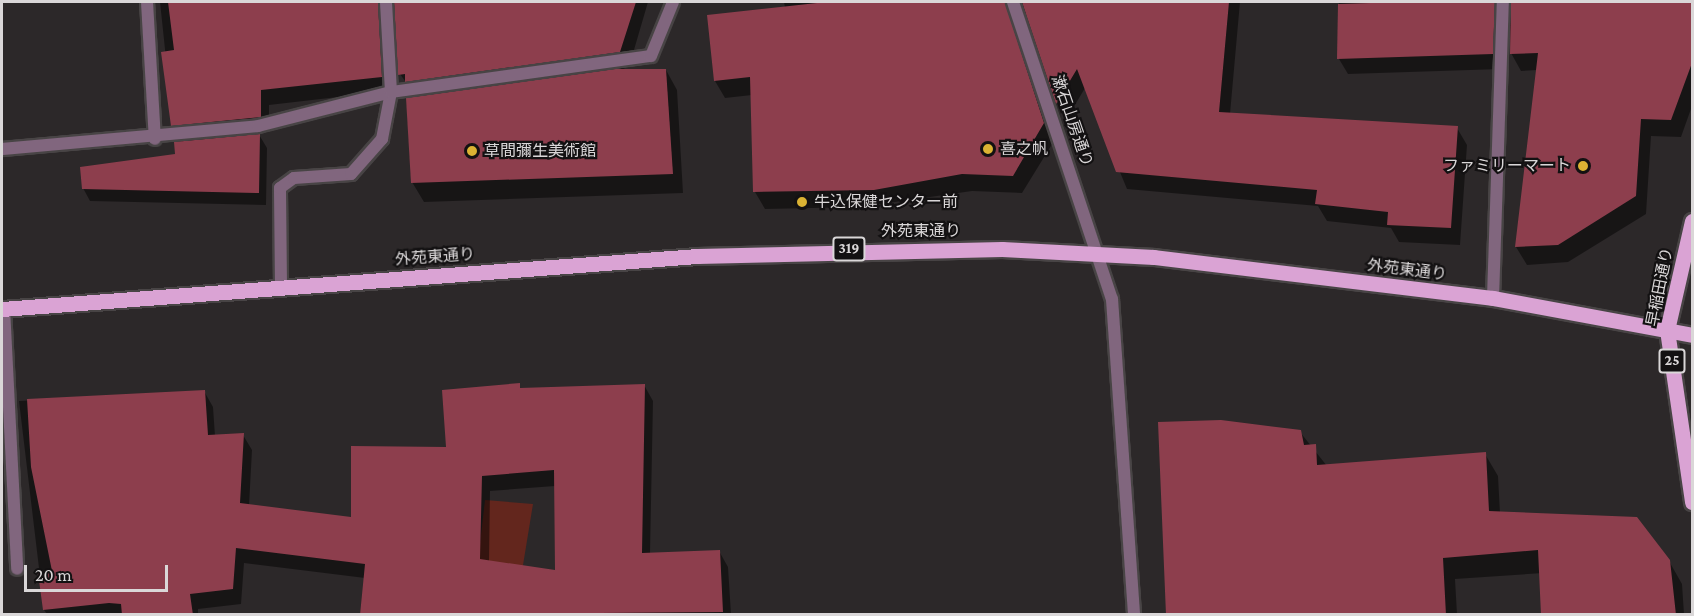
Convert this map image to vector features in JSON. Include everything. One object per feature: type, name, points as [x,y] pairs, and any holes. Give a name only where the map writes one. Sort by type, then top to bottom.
[{"type":"main road","name":"早稲田通り","points":[[1692,221],[1667,330],[1692,502]]},
{"type":"main road","name":"外苑東通り","points":[[3,309],[281,286],[851,249],[1099,252],[1493,298],[1692,335]]},
{"type":"street","points":[[147,2],[155,139]]},
{"type":"street","points":[[281,286],[280,188],[294,178],[351,174],[382,139],[391,92],[386,2]]},
{"type":"street","points":[[2,149],[155,139],[258,126],[391,92],[651,56],[673,2]]},
{"type":"street","name":"漱石山房通り","points":[[1013,2],[1099,252],[1112,299],[1134,615]]},
{"type":"street","points":[[1493,298],[1503,2]]},
{"type":"street","points":[[3,309],[17,569]]},
{"type":"shaded area","points":[[485,500],[533,504],[515,614],[472,614]]},
{"type":"building","points":[[168,2],[378,2],[382,77],[261,90],[261,117],[171,126],[161,52],[174,50]]},
{"type":"building","points":[[394,2],[636,2],[620,52],[405,82],[405,74],[398,75]]},
{"type":"building","points":[[826,2],[1005,2],[1044,123],[1013,176],[962,174],[874,190],[753,192],[750,77],[714,81],[707,15]]},
{"type":"building","points":[[1022,2],[1229,2],[1219,112],[1458,126],[1451,228],[1387,225],[1388,212],[1315,204],[1317,190],[1116,172],[1077,69],[1056,104]]},
{"type":"building","points":[[1495,2],[1493,54],[1337,59],[1338,4]]},
{"type":"building","points":[[1511,2],[1692,2],[1692,63],[1671,120],[1641,119],[1636,196],[1558,245],[1515,247],[1538,53],[1510,54]]},
{"type":"building","points":[[615,69],[666,69],[673,174],[411,183],[406,98]]},
{"type":"building","points":[[260,134],[259,193],[82,189],[80,167],[175,154],[174,142]]},
{"type":"building","points":[[520,383],[520,388],[645,384],[642,553],[720,550],[723,612],[360,615],[365,564],[236,548],[233,589],[190,594],[193,615],[122,615],[121,604],[109,603],[43,610],[38,573],[52,571],[31,467],[27,399],[205,390],[208,435],[244,433],[240,503],[351,517],[351,446],[446,447],[442,390]],"holes":[[[554,470],[555,570],[480,559],[482,476]]]},
{"type":"building","points":[[1221,420],[1301,430],[1304,445],[1316,444],[1317,465],[1486,452],[1489,511],[1637,517],[1670,560],[1676,615],[1541,615],[1538,550],[1443,558],[1446,615],[1166,615],[1158,422]]},
{"type":"place","name":"喜之帆","points":[[988,149]]},
{"type":"place","name":"草間彌生美術館","points":[[472,151]]},
{"type":"place","name":"ファミリーマート","points":[[1583,166]]},
{"type":"place","name":"牛込保健センター前","points":[[802,202]]}]
